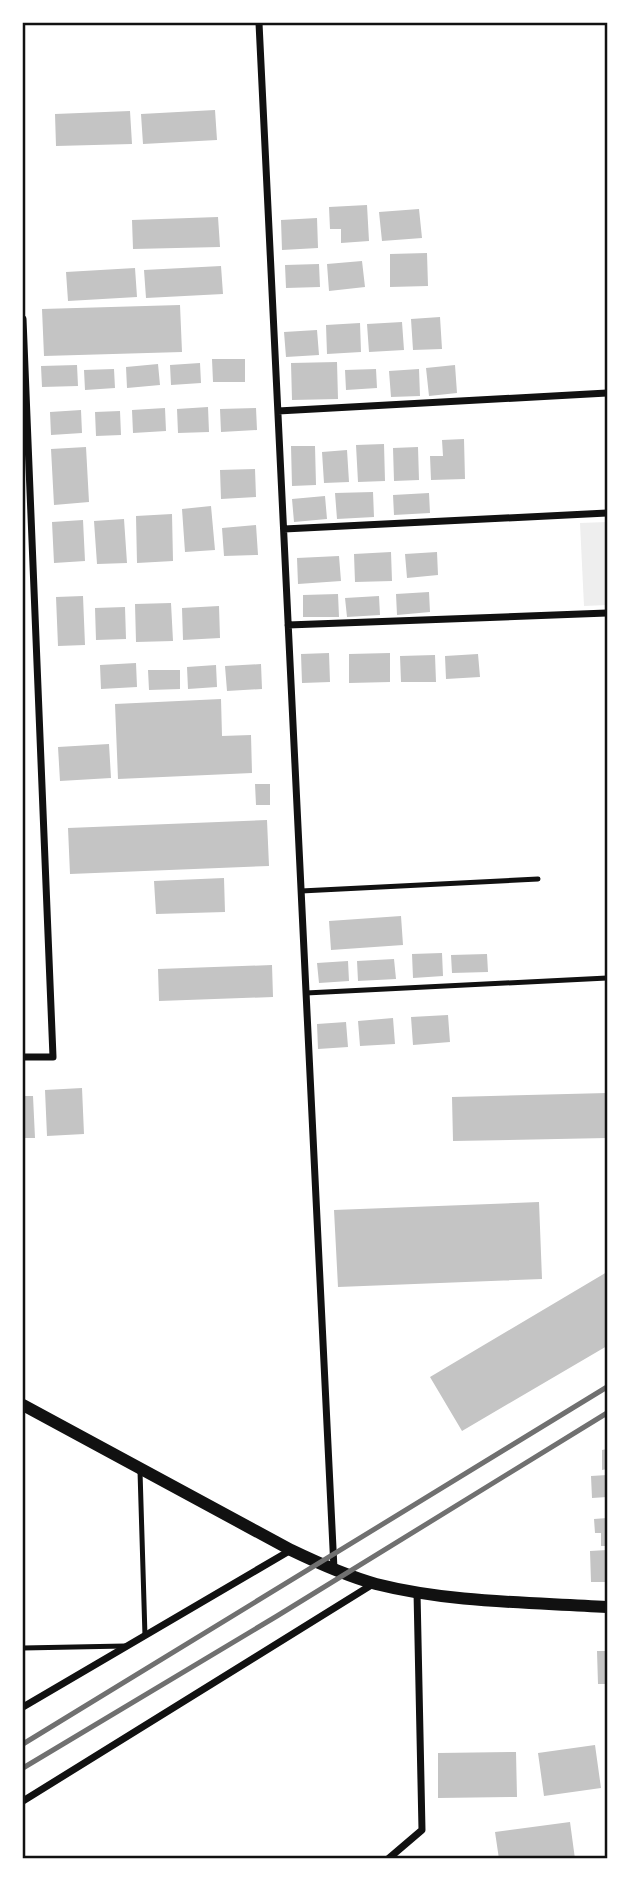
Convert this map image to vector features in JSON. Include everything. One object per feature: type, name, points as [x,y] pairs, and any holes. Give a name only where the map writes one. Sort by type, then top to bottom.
[{"type":"street","points":[[259,23],[334,1569]]},
{"type":"street","points":[[23,319],[53,1057],[23,1057]]},
{"type":"street","points":[[278,411],[607,393]]},
{"type":"street","points":[[284,529],[607,513]]},
{"type":"street","points":[[288,625],[607,613]]},
{"type":"street","points":[[23,1405],[291,1550],[374,1583],[466,1599],[607,1607]]},
{"type":"street","points":[[23,1707],[291,1550]]},
{"type":"street","points":[[23,1801],[374,1583]]},
{"type":"street","points":[[388,1859],[422,1830],[416,1592]]},
{"type":"lane","points":[[301,891],[538,879]]},
{"type":"lane","points":[[306,993],[607,978]]},
{"type":"lane","points":[[140,1468],[145,1636]]},
{"type":"lane","points":[[23,1648],[128,1646]]},
{"type":"shaded area","points":[[607,522],[607,605],[584,606],[580,523]]},
{"type":"building","points":[[215,110],[217,140],[143,144],[141,114]]},
{"type":"building","points":[[130,111],[132,144],[56,146],[55,114]]},
{"type":"building","points":[[367,205],[369,241],[341,243],[341,229],[330,229],[329,207]]},
{"type":"building","points":[[419,209],[422,238],[382,241],[379,212]]},
{"type":"building","points":[[218,217],[220,247],[133,249],[132,220]]},
{"type":"building","points":[[317,218],[318,248],[282,250],[281,220]]},
{"type":"building","points":[[427,253],[428,286],[390,287],[390,254]]},
{"type":"building","points":[[362,261],[365,287],[329,291],[327,264]]},
{"type":"building","points":[[319,264],[320,287],[286,288],[285,265]]},
{"type":"building","points":[[221,266],[223,294],[146,298],[144,270]]},
{"type":"building","points":[[135,268],[137,297],[68,301],[66,272]]},
{"type":"building","points":[[180,305],[182,352],[44,356],[42,309]]},
{"type":"building","points":[[440,317],[442,349],[413,350],[411,319]]},
{"type":"building","points":[[402,322],[404,350],[369,352],[367,324]]},
{"type":"building","points":[[360,323],[361,352],[327,354],[326,325]]},
{"type":"building","points":[[317,330],[319,355],[286,357],[284,332]]},
{"type":"building","points":[[212,359],[245,359],[245,382],[213,382]]},
{"type":"building","points":[[337,362],[338,399],[292,400],[291,363]]},
{"type":"building","points":[[200,363],[201,383],[171,385],[170,365]]},
{"type":"building","points":[[158,364],[160,385],[127,388],[126,367]]},
{"type":"building","points":[[77,365],[78,386],[42,387],[41,366]]},
{"type":"building","points":[[455,365],[457,393],[429,396],[426,368]]},
{"type":"building","points":[[114,369],[115,388],[85,390],[84,370]]},
{"type":"building","points":[[376,369],[377,388],[346,390],[345,370]]},
{"type":"building","points":[[419,369],[420,396],[391,397],[389,371]]},
{"type":"building","points":[[208,407],[209,432],[178,433],[177,409]]},
{"type":"building","points":[[165,408],[166,431],[133,433],[132,410]]},
{"type":"building","points":[[256,408],[257,430],[221,432],[220,409]]},
{"type":"building","points":[[81,410],[82,433],[51,435],[50,412]]},
{"type":"building","points":[[120,411],[121,435],[96,436],[95,412]]},
{"type":"building","points":[[464,439],[465,479],[431,480],[430,456],[443,456],[442,440]]},
{"type":"building","points":[[384,444],[385,481],[358,482],[356,445]]},
{"type":"building","points":[[291,446],[315,446],[316,485],[292,486]]},
{"type":"building","points":[[86,447],[89,502],[54,505],[51,449]]},
{"type":"building","points":[[418,447],[419,480],[394,481],[393,448]]},
{"type":"building","points":[[347,450],[349,482],[324,483],[322,452]]},
{"type":"building","points":[[255,469],[256,497],[221,499],[220,470]]},
{"type":"building","points":[[373,492],[374,517],[337,519],[335,493]]},
{"type":"building","points":[[429,493],[430,513],[394,515],[393,495]]},
{"type":"building","points":[[325,496],[327,519],[294,522],[292,499]]},
{"type":"building","points":[[211,506],[215,550],[185,552],[182,509]]},
{"type":"building","points":[[172,514],[173,561],[137,563],[136,516]]},
{"type":"building","points":[[124,519],[127,563],[97,564],[94,521]]},
{"type":"building","points":[[83,520],[85,561],[54,563],[52,522]]},
{"type":"building","points":[[256,525],[258,555],[224,556],[222,528]]},
{"type":"building","points":[[391,552],[392,581],[355,582],[354,554]]},
{"type":"building","points":[[437,552],[438,575],[407,578],[405,554]]},
{"type":"building","points":[[339,556],[341,581],[298,584],[297,558]]},
{"type":"building","points":[[429,592],[430,612],[397,615],[396,594]]},
{"type":"building","points":[[338,594],[339,617],[303,617],[303,595]]},
{"type":"building","points":[[83,596],[85,645],[58,646],[56,597]]},
{"type":"building","points":[[379,596],[380,615],[347,617],[345,598]]},
{"type":"building","points":[[171,603],[173,641],[136,642],[135,604]]},
{"type":"building","points":[[219,606],[220,638],[183,640],[182,608]]},
{"type":"building","points":[[125,607],[126,639],[96,640],[95,608]]},
{"type":"building","points":[[329,653],[330,682],[302,683],[301,654]]},
{"type":"building","points":[[390,653],[390,682],[349,683],[349,654]]},
{"type":"building","points":[[478,654],[480,677],[446,679],[445,656]]},
{"type":"building","points":[[435,655],[436,682],[401,682],[400,656]]},
{"type":"building","points":[[136,663],[137,687],[101,689],[100,665]]},
{"type":"building","points":[[261,664],[262,689],[227,691],[225,666]]},
{"type":"building","points":[[216,665],[217,687],[188,689],[187,667]]},
{"type":"building","points":[[148,670],[180,670],[180,689],[149,690]]},
{"type":"building","points":[[221,699],[222,736],[251,735],[252,773],[118,779],[115,704]]},
{"type":"building","points":[[109,744],[111,778],[60,781],[58,747]]},
{"type":"building","points":[[255,784],[270,784],[270,805],[256,805]]},
{"type":"building","points":[[267,820],[269,866],[70,874],[68,828]]},
{"type":"building","points":[[224,878],[225,912],[156,914],[154,881]]},
{"type":"building","points":[[401,916],[403,945],[331,950],[329,921]]},
{"type":"building","points":[[442,953],[443,976],[413,978],[412,954]]},
{"type":"building","points":[[487,954],[488,972],[452,973],[451,955]]},
{"type":"building","points":[[394,959],[396,979],[358,981],[357,961]]},
{"type":"building","points":[[348,961],[349,981],[319,983],[317,963]]},
{"type":"building","points":[[272,965],[273,997],[159,1001],[158,969]]},
{"type":"building","points":[[448,1015],[450,1042],[413,1045],[411,1017]]},
{"type":"building","points":[[393,1018],[395,1044],[360,1046],[358,1021]]},
{"type":"building","points":[[346,1022],[348,1047],[318,1049],[317,1024]]},
{"type":"building","points":[[82,1088],[84,1134],[47,1136],[45,1090]]},
{"type":"building","points":[[607,1093],[607,1138],[453,1141],[452,1097]]},
{"type":"building","points":[[23,1096],[33,1096],[35,1138],[23,1138]]},
{"type":"building","points":[[539,1202],[542,1279],[338,1287],[334,1210]]},
{"type":"building","points":[[607,1272],[607,1346],[462,1431],[430,1377]]},
{"type":"building","points":[[607,1449],[607,1469],[602,1470],[602,1450]]},
{"type":"building","points":[[607,1475],[607,1497],[592,1498],[591,1476]]},
{"type":"building","points":[[607,1518],[607,1546],[601,1546],[601,1533],[595,1533],[594,1519]]},
{"type":"building","points":[[607,1550],[607,1582],[591,1582],[590,1551]]},
{"type":"building","points":[[597,1651],[607,1651],[607,1684],[598,1684]]},
{"type":"building","points":[[595,1745],[601,1788],[544,1796],[538,1753]]},
{"type":"building","points":[[516,1752],[517,1797],[438,1798],[438,1753]]},
{"type":"building","points":[[570,1822],[575,1859],[499,1859],[495,1832]]},
{"type":"railway","points":[[23,1744],[607,1387]]},
{"type":"railway","points":[[23,1768],[607,1413]]}]
